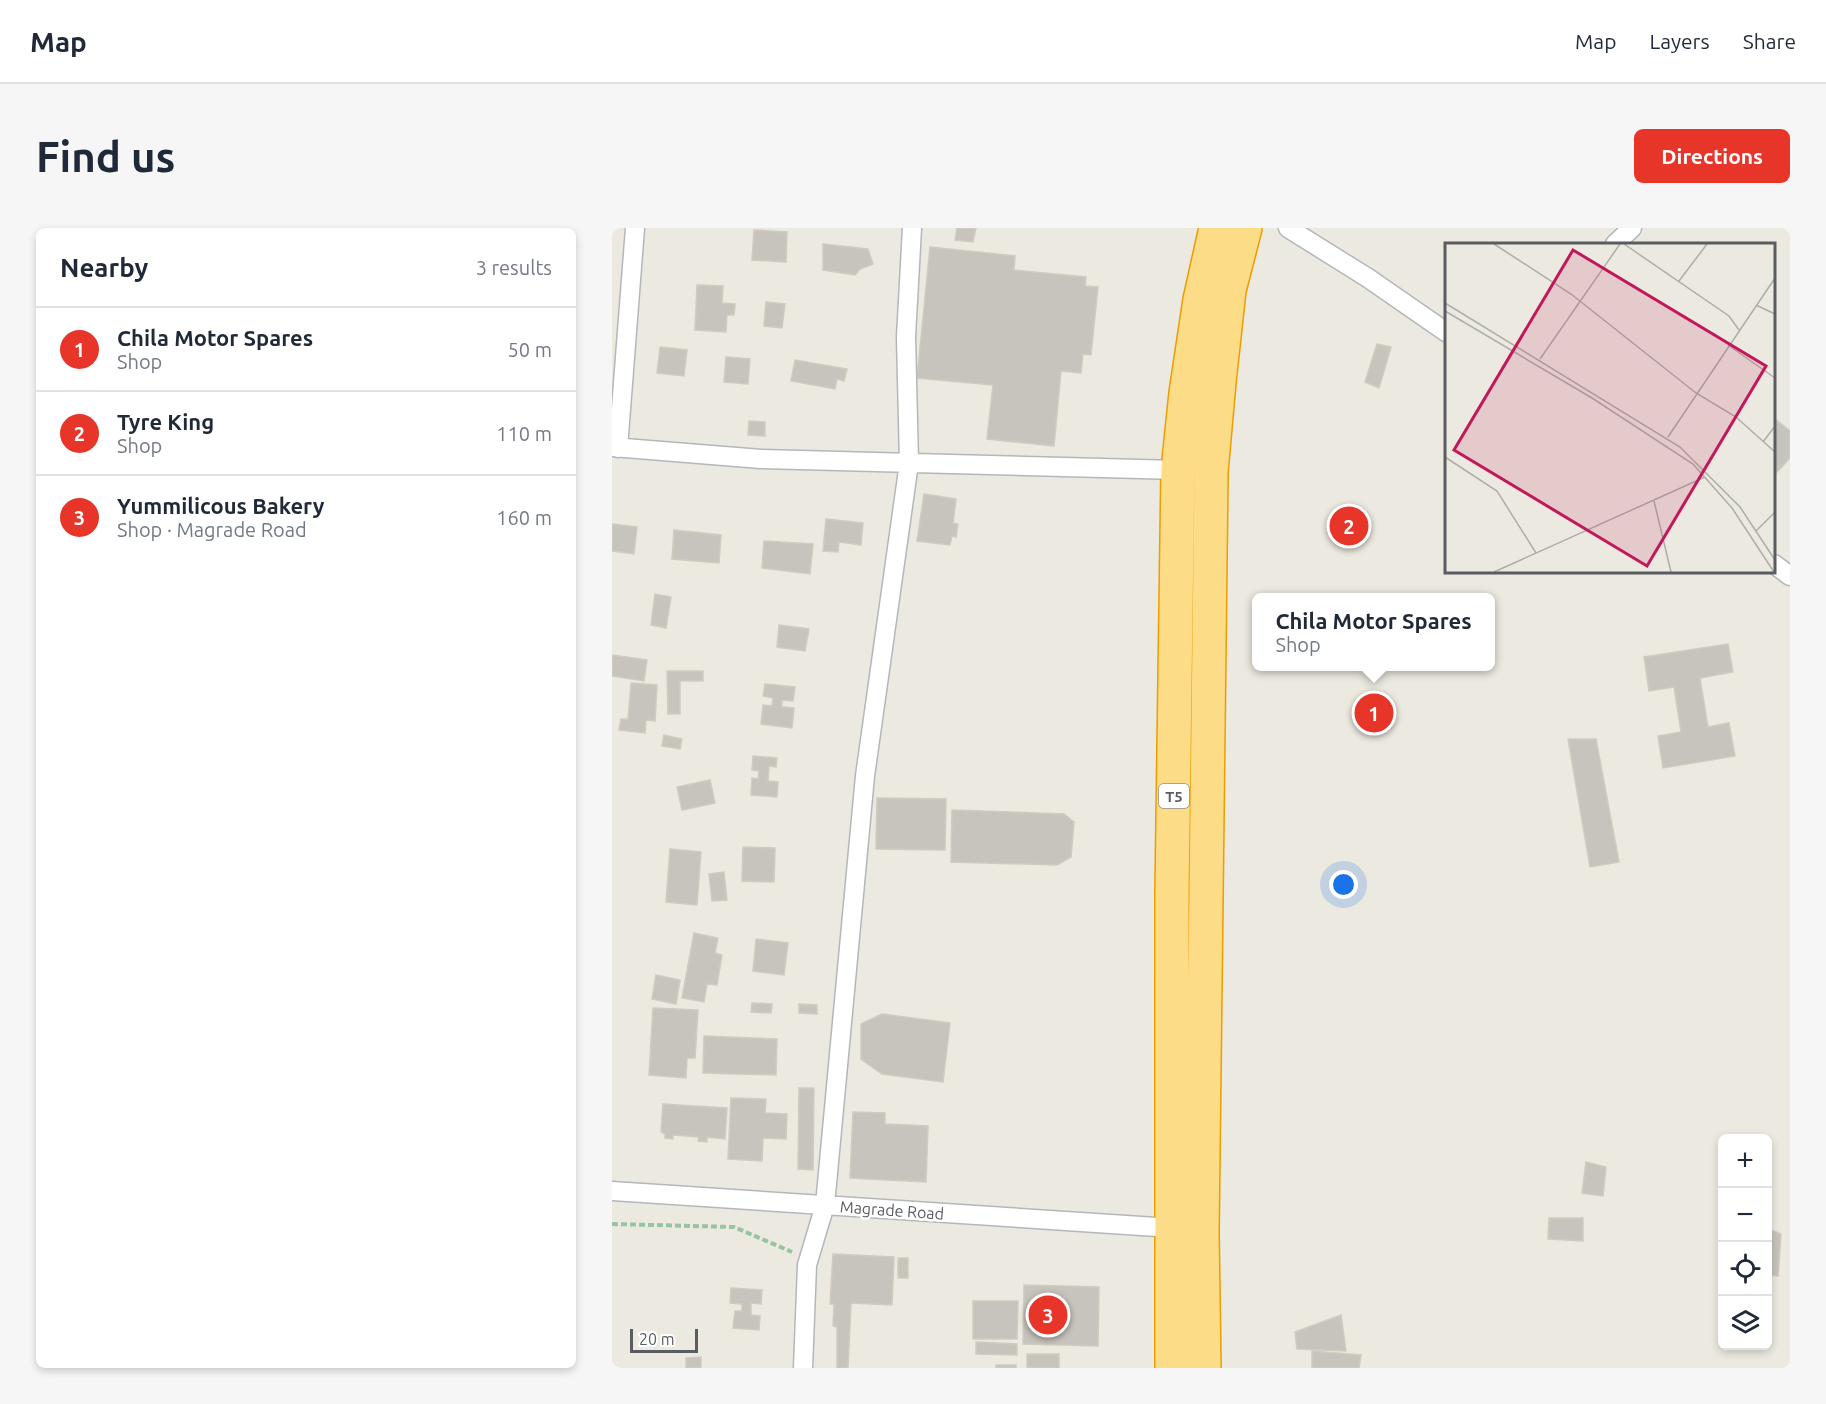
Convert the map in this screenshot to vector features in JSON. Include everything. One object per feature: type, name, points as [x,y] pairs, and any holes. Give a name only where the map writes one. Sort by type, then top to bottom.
[{"type":"highway","name":"T5","points":[[1172,1368],[1172,893],[1178,470],[1186,393],[1200,300],[1216,228]]},
{"type":"highway","name":"T5","points":[[1204,1368],[1202,1233],[1212,472],[1229,290],[1245,228]]},
{"type":"street","points":[[635,228],[615,448],[761,459],[1178,470]]},
{"type":"street","points":[[803,1368],[807,1265],[825,1205],[866,776],[909,463],[906,337],[912,228]]},
{"type":"street","points":[[1288,228],[1445,331]]},
{"type":"street","points":[[1617,243],[1632,228]]},
{"type":"street","points":[[1775,565],[1790,576]]},
{"type":"street","name":"Magrade Road","points":[[612,1191],[1172,1228]]},
{"type":"path","points":[[612,1224],[734,1227],[794,1253],[807,1265]]},
{"type":"building","points":[[957,228],[976,228],[973,242],[955,240]]},
{"type":"building","points":[[754,230],[787,232],[786,262],[752,260]]},
{"type":"building","points":[[823,244],[868,249],[873,264],[860,269],[855,275],[823,270]]},
{"type":"building","points":[[930,247],[1015,256],[1014,270],[1086,277],[1085,286],[1098,287],[1091,355],[1083,354],[1081,373],[1061,371],[1054,446],[987,439],[993,385],[917,378]]},
{"type":"building","points":[[697,285],[723,286],[722,303],[735,304],[734,315],[727,315],[726,332],[695,330]]},
{"type":"building","points":[[766,302],[785,304],[782,328],[764,326]]},
{"type":"building","points":[[1377,344],[1391,347],[1379,388],[1365,382]]},
{"type":"building","points":[[660,347],[687,350],[684,376],[657,373]]},
{"type":"building","points":[[726,357],[750,359],[748,384],[724,382]]},
{"type":"building","points":[[795,360],[847,369],[844,381],[837,379],[835,389],[791,381]]},
{"type":"building","points":[[1775,419],[1790,431],[1790,458],[1777,472],[1775,470]]},
{"type":"building","points":[[749,421],[765,422],[765,436],[748,435]]},
{"type":"building","points":[[924,494],[956,499],[953,523],[958,524],[956,537],[952,536],[950,545],[917,541]]},
{"type":"building","points":[[826,519],[863,523],[861,545],[839,542],[838,552],[823,551]]},
{"type":"building","points":[[612,524],[637,527],[634,554],[612,551]]},
{"type":"building","points":[[674,530],[721,535],[719,563],[672,559]]},
{"type":"building","points":[[764,541],[813,544],[810,574],[762,568]]},
{"type":"building","points":[[655,594],[671,597],[666,628],[651,625]]},
{"type":"building","points":[[779,625],[809,629],[805,651],[777,647]]},
{"type":"building","points":[[1728,644],[1733,672],[1700,678],[1708,727],[1729,723],[1735,756],[1663,768],[1658,736],[1681,732],[1674,687],[1649,691],[1644,657]]},
{"type":"building","points":[[612,655],[647,660],[644,681],[612,676]]},
{"type":"building","points":[[667,671],[703,671],[703,681],[680,681],[680,714],[668,714]]},
{"type":"building","points":[[631,683],[657,685],[655,721],[646,720],[645,733],[619,730],[621,719],[628,719]]},
{"type":"building","points":[[765,684],[795,687],[793,701],[782,700],[782,707],[794,708],[792,728],[761,724],[763,705],[772,706],[773,698],[763,696]]},
{"type":"building","points":[[664,735],[682,739],[680,749],[662,746]]},
{"type":"building","points":[[1568,739],[1596,739],[1619,862],[1590,867]]},
{"type":"building","points":[[753,756],[777,758],[776,767],[769,766],[768,781],[778,782],[777,797],[751,795],[752,778],[758,779],[759,771],[752,770]]},
{"type":"building","points":[[710,780],[715,803],[682,810],[677,787]]},
{"type":"building","points":[[877,798],[946,799],[945,850],[876,849]]},
{"type":"building","points":[[952,810],[1064,814],[1074,822],[1071,857],[1057,865],[951,862]]},
{"type":"building","points":[[743,847],[775,848],[774,882],[742,881]]},
{"type":"building","points":[[670,849],[701,852],[697,905],[666,902]]},
{"type":"building","points":[[724,872],[727,900],[712,901],[709,874]]},
{"type":"building","points":[[694,933],[718,938],[715,953],[722,955],[717,985],[707,984],[704,1002],[682,998]]},
{"type":"building","points":[[756,939],[788,943],[784,975],[753,971]]},
{"type":"building","points":[[656,975],[680,980],[676,1004],[652,999]]},
{"type":"building","points":[[752,1003],[772,1004],[771,1013],[751,1012]]},
{"type":"building","points":[[799,1004],[817,1005],[817,1014],[799,1013]]},
{"type":"building","points":[[653,1008],[698,1010],[695,1058],[687,1058],[686,1078],[649,1075]]},
{"type":"building","points":[[882,1014],[950,1023],[943,1082],[882,1074],[861,1059],[861,1024]]},
{"type":"building","points":[[704,1036],[777,1039],[776,1075],[703,1073]]},
{"type":"building","points":[[799,1088],[814,1088],[813,1170],[798,1169]]},
{"type":"building","points":[[731,1098],[766,1099],[765,1113],[787,1114],[786,1139],[763,1138],[762,1161],[728,1159]]},
{"type":"building","points":[[663,1104],[727,1108],[725,1139],[707,1137],[707,1142],[698,1141],[699,1137],[673,1135],[673,1139],[665,1138],[665,1134],[661,1132]]},
{"type":"building","points":[[853,1112],[885,1113],[885,1124],[928,1126],[926,1182],[850,1178]]},
{"type":"building","points":[[1586,1162],[1606,1167],[1603,1196],[1582,1193]]},
{"type":"building","points":[[1549,1218],[1583,1218],[1583,1241],[1548,1239]]},
{"type":"building","points":[[1772,1231],[1781,1234],[1778,1276],[1772,1275]]},
{"type":"building","points":[[833,1254],[894,1257],[892,1305],[851,1303],[848,1368],[837,1368],[837,1327],[833,1326],[834,1304],[830,1304]]},
{"type":"building","points":[[898,1258],[908,1258],[908,1278],[898,1278]]},
{"type":"building","points":[[1024,1285],[1099,1287],[1098,1346],[1023,1344]]},
{"type":"building","points":[[731,1288],[762,1290],[761,1304],[751,1303],[751,1315],[760,1316],[759,1330],[733,1328],[735,1311],[742,1311],[742,1304],[730,1303]]},
{"type":"building","points":[[973,1301],[1018,1301],[1017,1339],[973,1339]]},
{"type":"building","points":[[1341,1315],[1346,1351],[1297,1349],[1295,1332]]},
{"type":"building","points":[[976,1342],[1017,1344],[1017,1355],[976,1354]]},
{"type":"building","points":[[1312,1351],[1361,1355],[1359,1368],[1312,1368]]},
{"type":"building","points":[[1027,1354],[1059,1354],[1059,1368],[1027,1368]]},
{"type":"building","points":[[701,1357],[701,1368],[686,1368],[686,1358]]},
{"type":"building","points":[[996,1365],[1016,1365],[1016,1368],[996,1368]]},
{"type":"place","name":"Tyre King","points":[[1349,526]]},
{"type":"place","name":"Chila Motor Spares","points":[[1374,713]]},
{"type":"place","name":"Yummilicous Bakery","points":[[1048,1315]]}]
